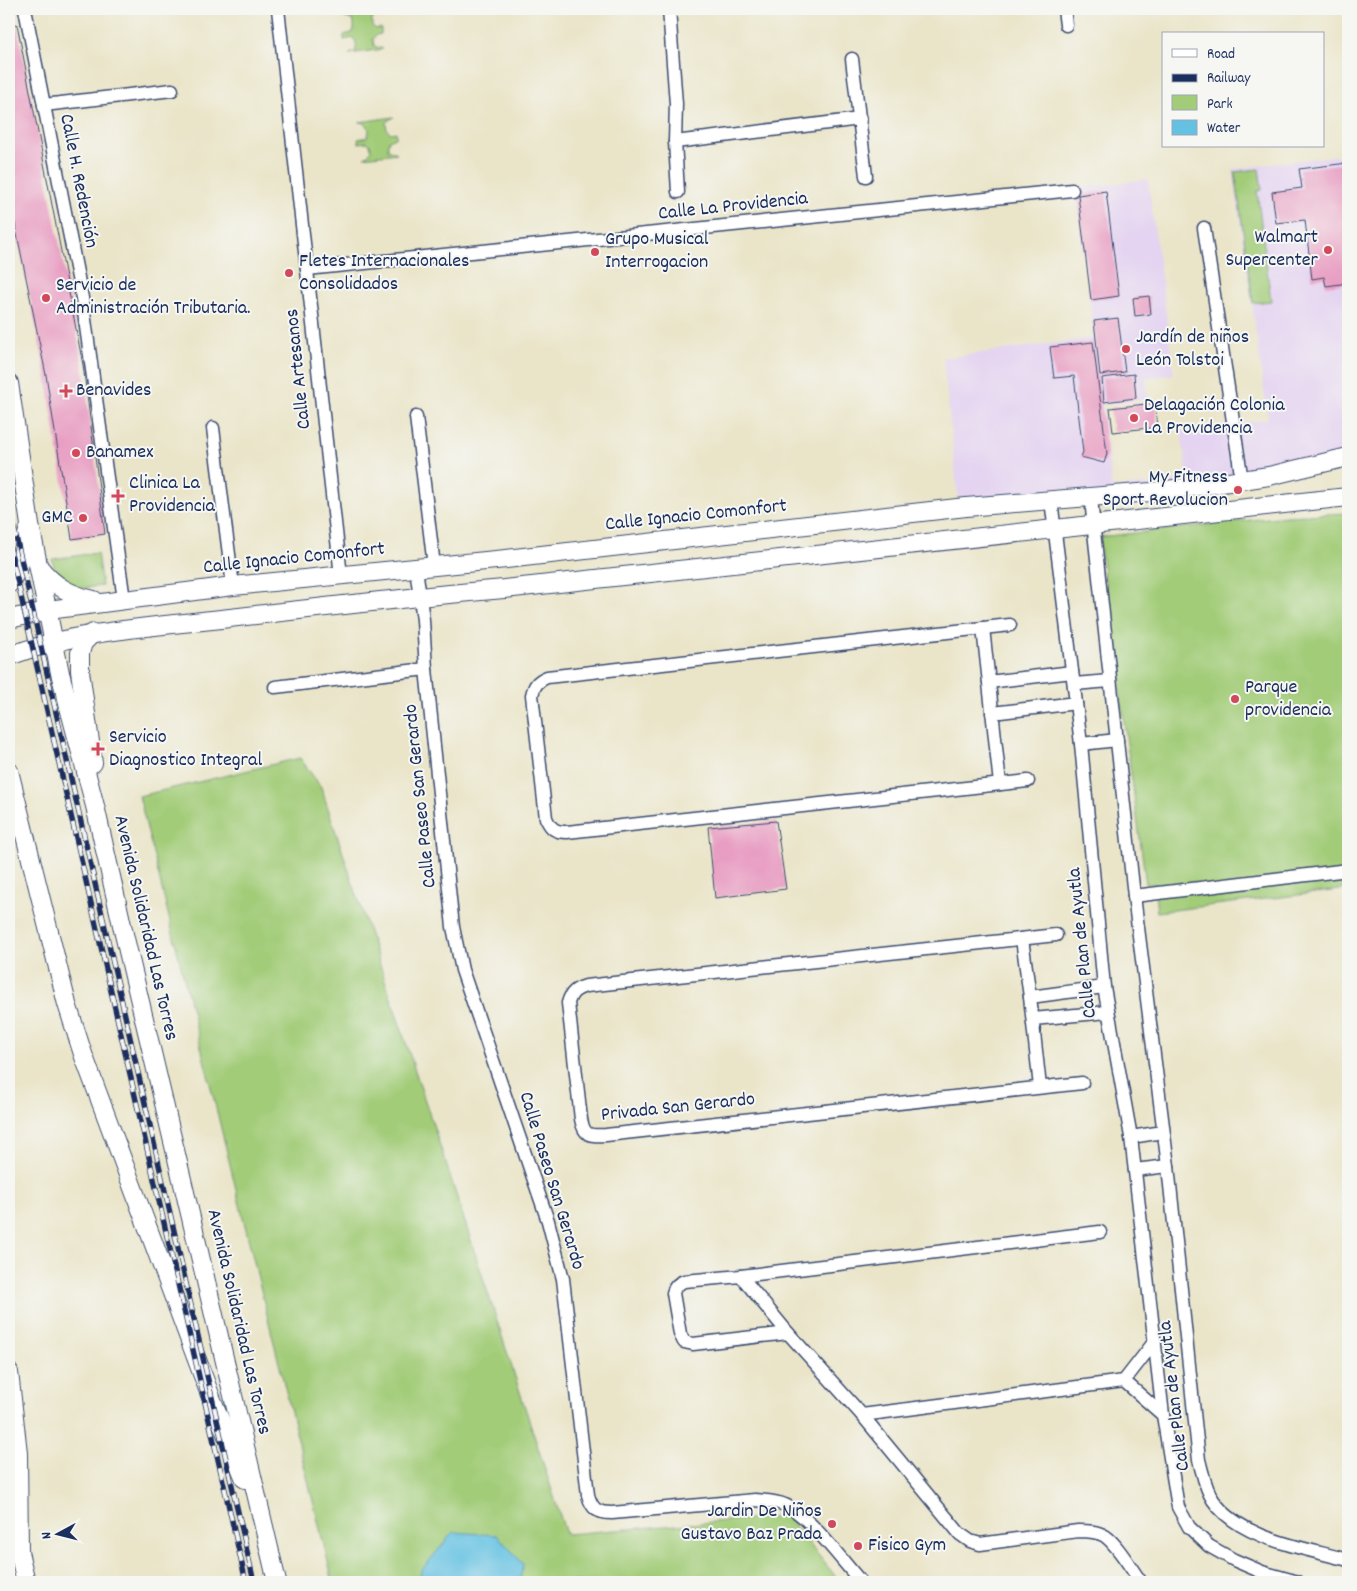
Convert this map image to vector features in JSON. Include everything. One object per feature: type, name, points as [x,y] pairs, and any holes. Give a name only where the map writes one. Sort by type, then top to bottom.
[{"type":"main road","name":"Avenida Solidaridad Las Torres","points":[[9,383],[30,525],[53,642],[95,806],[260,1509]]},
{"type":"main road","name":"Calle Ignacio Comonfort","points":[[9,619],[47,610],[233,586],[425,567],[966,507],[1151,492],[1269,476],[1348,457]]},
{"type":"main road","points":[[9,656],[53,642],[93,633],[420,596],[504,589],[1348,497]]},
{"type":"main road","points":[[9,584],[19,567],[30,525]]},
{"type":"main road","points":[[38,565],[48,578],[67,591],[78,597],[102,602]]},
{"type":"main road","points":[[93,633],[83,643],[80,653],[80,671],[94,774],[95,806]]},
{"type":"main road","name":"Avenida Solidaridad Las Torres","points":[[9,771],[67,1004],[83,1054],[212,1400],[236,1460],[260,1509]]},
{"type":"main road","points":[[9,1372],[18,1453],[19,1550]]},
{"type":"main road","points":[[9,1507],[26,1582]]},
{"type":"main road","points":[[260,1509],[277,1582]]},
{"type":"street","name":"Calle H. Redención","points":[[25,9],[82,298],[124,600]]},
{"type":"street","name":"Calle Artesanos","points":[[278,9],[341,576]]},
{"type":"street","points":[[669,9],[676,104],[678,192]]},
{"type":"street","points":[[1064,9],[1066,25]]},
{"type":"street","points":[[852,59],[866,176]]},
{"type":"street","points":[[44,105],[172,90]]},
{"type":"street","points":[[676,142],[860,119]]},
{"type":"street","name":"Calle La Providencia","points":[[307,269],[1072,190]]},
{"type":"street","points":[[1204,228],[1242,480]]},
{"type":"street","name":"Calle Paseo San Gerardo","points":[[416,417],[425,567],[420,596],[451,908],[457,949],[462,970],[548,1221],[559,1260],[588,1495],[591,1505],[602,1513],[755,1500],[785,1505],[796,1511],[810,1524],[861,1582]]},
{"type":"street","points":[[213,428],[233,586]]},
{"type":"street","name":"Calle Plan de Ayutla","points":[[1091,497],[1134,896],[1168,1166],[1199,1460],[1204,1482],[1218,1507],[1238,1525],[1265,1538],[1348,1560]]},
{"type":"street","name":"Calle Plan de Ayutla","points":[[1051,500],[1081,744],[1104,987],[1131,1137],[1163,1415],[1178,1507],[1188,1527],[1209,1546],[1234,1560],[1262,1572],[1298,1582]]},
{"type":"street","points":[[1010,625],[540,680],[536,684],[532,695],[546,818],[550,827],[555,831],[561,832],[1028,781]]},
{"type":"street","points":[[983,628],[1000,784]]},
{"type":"street","points":[[276,687],[426,669]]},
{"type":"street","points":[[989,682],[1073,678],[1110,681]]},
{"type":"street","points":[[992,713],[1076,704]]},
{"type":"street","points":[[1081,744],[1117,740]]},
{"type":"street","points":[[1134,896],[1348,870]]},
{"type":"street","name":"Privada San Gerardo","points":[[1056,935],[579,988],[571,995],[568,1003],[580,1119],[586,1133],[590,1135],[606,1135],[1082,1083]]},
{"type":"street","points":[[1022,939],[1040,1087]]},
{"type":"street","points":[[1030,997],[1104,987]]},
{"type":"street","points":[[1033,1019],[1108,1012]]},
{"type":"street","points":[[1131,1137],[1164,1132]]},
{"type":"street","points":[[1135,1170],[1168,1166]]},
{"type":"street","points":[[788,1333],[693,1344],[684,1342],[673,1293],[676,1285],[684,1281],[741,1276],[1100,1232]]},
{"type":"street","points":[[741,1276],[788,1333],[862,1415],[960,1534],[970,1541],[980,1544],[1078,1531],[1093,1532],[1104,1535],[1112,1543],[1141,1582]]},
{"type":"street","points":[[862,1415],[1124,1381],[1155,1341]]},
{"type":"street","points":[[1124,1381],[1163,1415]]},
{"type":"shaded area","points":[[1348,154],[1348,453],[1275,472],[960,515],[943,358],[1094,338],[1076,189],[1148,179],[1174,374],[1146,378],[1148,399],[1102,405],[1112,488],[1188,480],[1181,431],[1268,419],[1233,169]]},
{"type":"green space","points":[[379,14],[372,19],[372,26],[376,29],[381,28],[381,34],[376,35],[373,39],[374,46],[383,49],[349,54],[355,52],[356,43],[353,38],[344,40],[344,35],[352,33],[354,22],[345,18]]},
{"type":"green space","points":[[394,117],[386,122],[387,130],[391,133],[396,132],[396,138],[390,139],[388,143],[388,149],[397,153],[364,157],[370,152],[371,148],[367,142],[359,143],[358,139],[367,137],[369,132],[368,126],[359,122]]},
{"type":"green space","points":[[1259,169],[1262,190],[1257,191],[1271,301],[1253,303],[1235,172]]},
{"type":"green space","name":"Parque providencia","points":[[1348,513],[1348,889],[1157,912],[1154,884],[1146,884],[1099,537],[1287,516]]},
{"type":"green space","points":[[97,553],[102,586],[74,589],[58,579],[52,559]]},
{"type":"green space","points":[[300,758],[321,787],[566,1534],[787,1516],[840,1582],[333,1582],[139,796]]},
{"type":"water","points":[[453,1532],[497,1535],[523,1564],[520,1582],[419,1582],[421,1571]]},
{"type":"building","points":[[17,24],[83,365],[105,534],[72,539],[46,375],[9,195],[9,25]]},
{"type":"building","name":"Walmart Supercenter","points":[[1348,163],[1348,283],[1326,286],[1324,277],[1312,279],[1305,220],[1276,223],[1272,192],[1302,188],[1299,169]]},
{"type":"building","points":[[1106,191],[1119,296],[1091,300],[1078,195]]},
{"type":"building","points":[[1149,296],[1151,314],[1135,316],[1133,298]]},
{"type":"building","points":[[1118,318],[1125,372],[1100,375],[1094,321]]},
{"type":"building","points":[[1093,342],[1107,454],[1104,463],[1081,457],[1083,452],[1074,376],[1054,378],[1050,347]]},
{"type":"building","points":[[1134,374],[1136,398],[1104,402],[1102,378]]},
{"type":"building","name":"Delagación Colonia La Providencia","points":[[1155,403],[1158,427],[1113,432],[1110,408]]},
{"type":"building","points":[[776,821],[786,889],[715,898],[708,827]]},
{"type":"railway","points":[[9,506],[254,1582]]},
{"type":"railway","points":[[9,544],[246,1582]]},
{"type":"place","name":"Walmart Supercenter","points":[[1328,250]]},
{"type":"place","name":"Grupo Musical Interrogacion","points":[[595,252]]},
{"type":"place","name":"Fletes Internacionales Consolidados","points":[[289,273]]},
{"type":"place","name":"Servicio de Administración Tributaria.","points":[[46,298]]},
{"type":"place","name":"Jardín de niños León Tolstoi","points":[[1126,349]]},
{"type":"place","name":"Benavides","points":[[66,391]]},
{"type":"place","name":"Delagación Colonia La Providencia","points":[[1134,418]]},
{"type":"place","name":"Banamex","points":[[76,453]]},
{"type":"place","name":"My Fitness Sport Revolucion","points":[[1238,490]]},
{"type":"place","name":"Clinica La Providencia","points":[[118,496]]},
{"type":"place","name":"GMC","points":[[83,518]]},
{"type":"place","name":"Parque providencia","points":[[1235,699]]},
{"type":"place","name":"Servicio Diagnostico Integral","points":[[98,749]]},
{"type":"place","name":"Jardin De Niños Gustavo Baz Prada","points":[[832,1524]]},
{"type":"place","name":"Fisico Gym","points":[[858,1546]]}]
